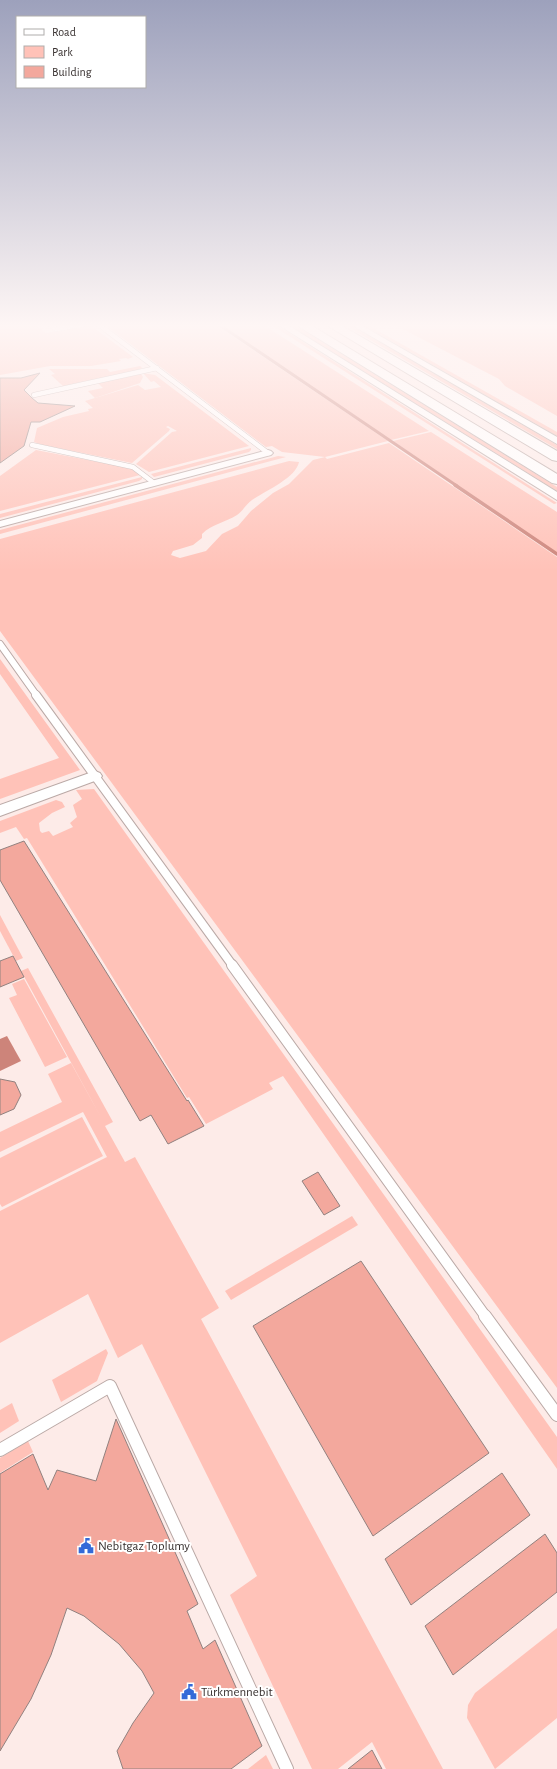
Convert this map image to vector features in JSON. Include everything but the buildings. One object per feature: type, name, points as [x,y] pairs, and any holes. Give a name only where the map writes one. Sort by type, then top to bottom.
[{"type":"main road","points":[[437,407],[557,480]]},
{"type":"main road","points":[[472,407],[557,457]]},
{"type":"street","points":[[413,407],[557,497]]},
{"type":"street","points":[[497,407],[557,441]]},
{"type":"street","points":[[0,524],[268,453]]},
{"type":"street","points":[[0,811],[96,776]]},
{"type":"lane","points":[[207,407],[268,453]]},
{"type":"lane","points":[[32,445],[134,467],[154,483]]},
{"type":"lane","points":[[0,644],[557,1415]]},
{"type":"lane","points":[[0,1450],[110,1386],[288,1769]]},
{"type":"green space","points":[[91,407],[197,407],[249,446],[149,472],[136,464],[172,432],[177,431],[168,426],[166,427],[170,429],[169,431],[132,463],[34,442],[37,428],[63,417],[89,411],[88,409],[93,408]]},
{"type":"green space","points":[[213,407],[337,407],[388,441],[325,457],[282,452],[272,446],[266,447]]},
{"type":"green space","points":[[341,407],[391,407],[429,431],[391,440]]},
{"type":"green space","points":[[400,407],[405,407],[557,503],[554,504]]},
{"type":"green space","points":[[420,407],[427,407],[557,487],[557,491]]},
{"type":"green space","points":[[484,407],[491,407],[557,445],[557,449]]},
{"type":"green space","points":[[505,407],[512,407],[557,432],[557,436]]},
{"type":"green space","points":[[541,407],[557,407],[557,416]]},
{"type":"green space","points":[[431,432],[557,512],[557,553],[393,441]]},
{"type":"green space","points":[[389,443],[557,557],[557,1388],[0,631],[0,539],[289,461],[299,462],[297,468],[286,479],[252,500],[237,515],[215,525],[206,531],[202,534],[202,538],[193,545],[173,551],[171,555],[180,558],[206,551],[222,534],[238,526],[251,511],[273,493],[289,484],[313,460],[325,457],[327,459]]},
{"type":"green space","points":[[251,448],[249,452],[154,477],[151,474]]},
{"type":"green space","points":[[36,450],[133,469],[140,475],[0,511],[0,476]]},
{"type":"green space","points":[[278,456],[286,457],[0,534],[0,530]]},
{"type":"green space","points":[[142,477],[139,481],[0,518],[0,514]]},
{"type":"green space","points":[[0,659],[80,770],[0,799],[0,779],[59,758],[0,674]]},
{"type":"green space","points":[[94,789],[557,1437],[557,1469],[283,1076],[269,1083],[273,1089],[206,1124],[189,1097],[187,1098],[27,838],[24,839],[16,827],[0,833],[0,821],[56,800],[62,802],[65,807],[52,813],[39,823],[40,831],[42,833],[49,831],[53,836],[73,827],[70,823],[77,817],[73,805],[82,799],[76,790]]},
{"type":"green space","points":[[0,915],[23,958],[16,961],[0,931]]},
{"type":"green space","points":[[28,968],[113,1122],[105,1126],[125,1162],[135,1157],[219,1308],[201,1319],[443,1769],[386,1769],[372,1742],[338,1769],[312,1769],[230,1595],[257,1576],[142,1344],[118,1358],[88,1294],[0,1343],[0,1211],[107,1157],[83,1112],[0,1152],[0,1132],[62,1102],[48,1074],[71,1063],[103,1121],[21,971]]},
{"type":"green space","points":[[24,979],[67,1057],[45,1067],[9,998],[17,995],[12,984]]},
{"type":"green space","points":[[82,1117],[103,1156],[2,1207],[0,1204],[0,1158]]},
{"type":"green space","points":[[352,1216],[358,1225],[231,1300],[225,1291]]},
{"type":"green space","points":[[106,1349],[108,1353],[97,1381],[61,1402],[52,1380]]},
{"type":"green space","points":[[12,1403],[19,1421],[0,1433],[0,1410]]},
{"type":"green space","points":[[28,1441],[33,1452],[0,1473],[0,1458]]},
{"type":"green space","points":[[557,1628],[557,1718],[495,1769],[467,1718],[468,1705],[475,1693]]},
{"type":"green space","points":[[266,1755],[273,1769],[248,1769]]},
{"type":"shaded area","points":[[7,1036],[21,1061],[0,1071],[0,1039]]},
{"type":"waterway","points":[[340,407],[457,486]]},
{"type":"waterway","points":[[455,485],[557,554]]},
{"type":"place","name":"Nebitgaz Toplumy","points":[[86,1546]]},
{"type":"place","name":"Türkmennebit","points":[[189,1692]]}]
